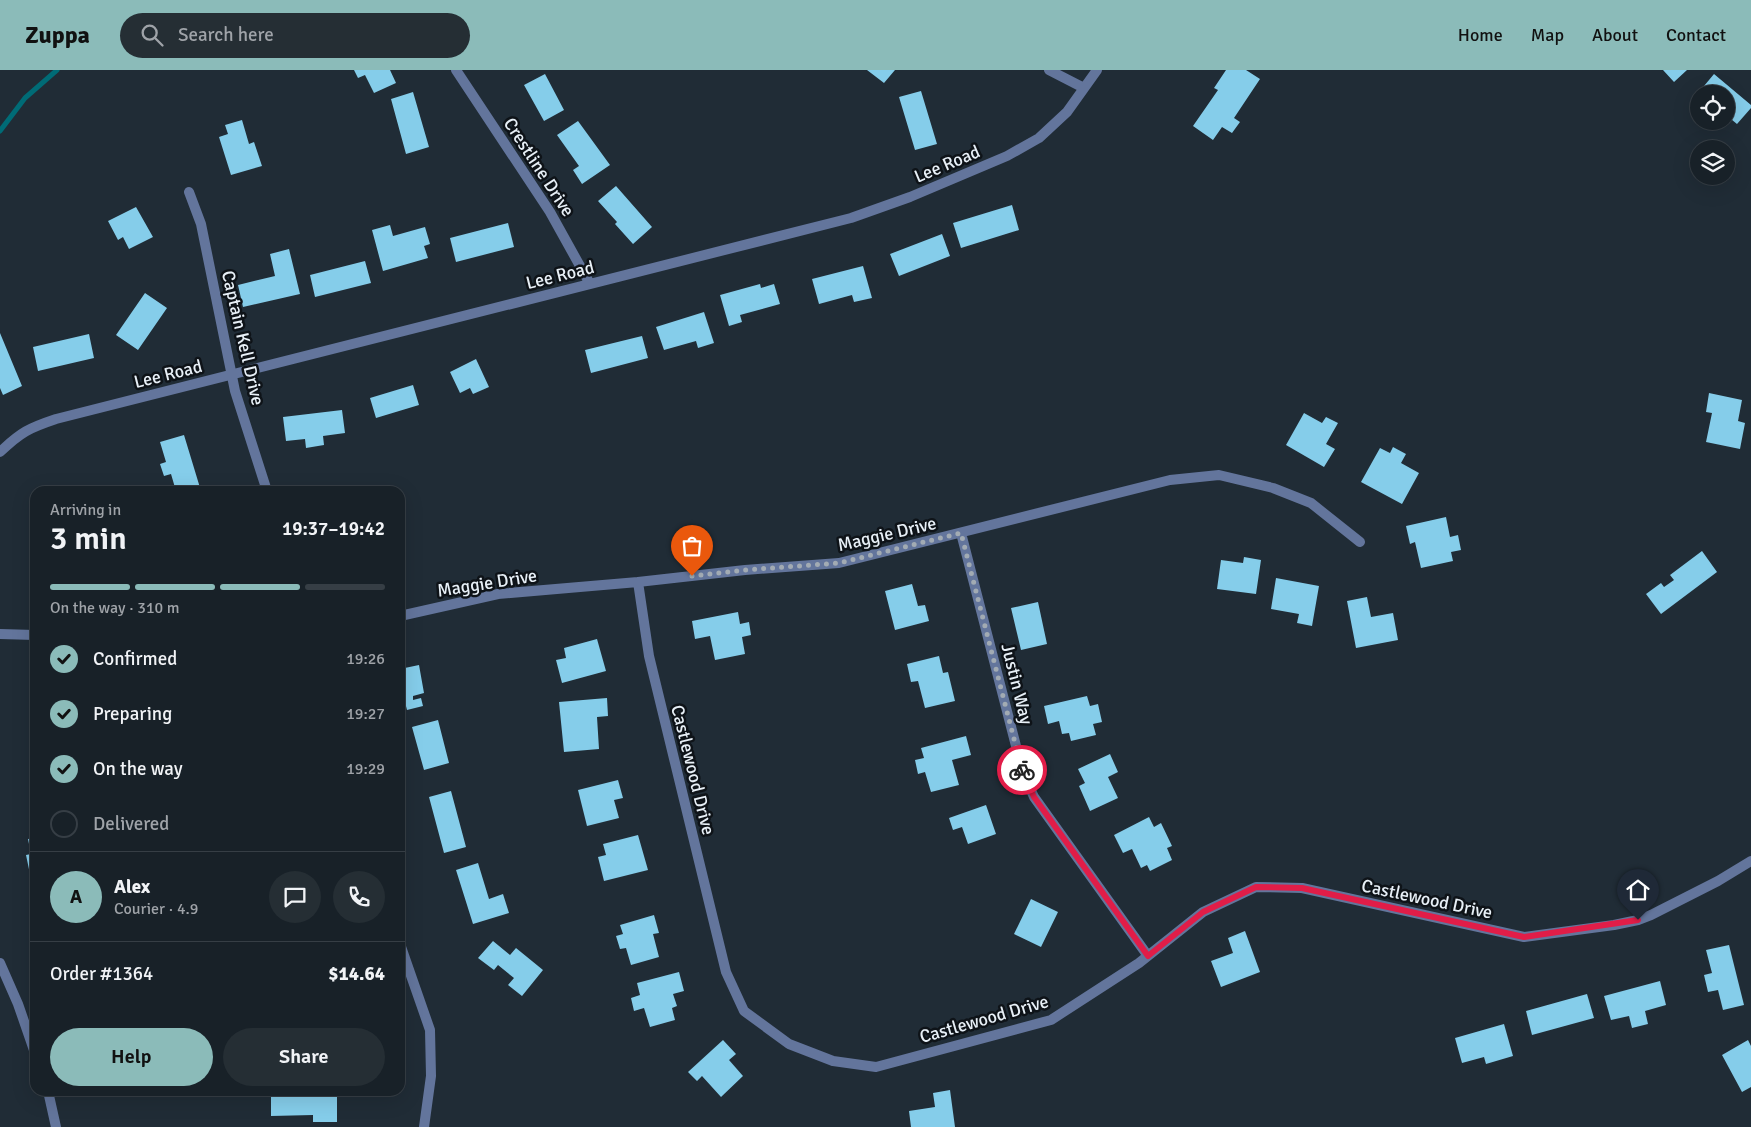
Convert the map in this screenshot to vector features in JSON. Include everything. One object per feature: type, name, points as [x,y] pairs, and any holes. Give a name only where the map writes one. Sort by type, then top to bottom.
[{"type":"street","name":"Crestline Drive","points":[[456,70],[550,212],[590,284]]},
{"type":"street","points":[[1049,70],[1084,88]]},
{"type":"street","name":"Lee Road","points":[[0,452],[17,436],[30,428],[56,419],[851,218],[910,197],[1007,156],[1039,138],[1067,112],[1097,70]]},
{"type":"street","name":"Captain Kell Drive","points":[[189,192],[202,224],[231,375],[266,486]]},
{"type":"street","name":"Maggie Drive","points":[[405,615],[498,594],[638,582],[745,570],[839,563],[1170,480],[1219,475],[1273,488],[1311,503],[1360,542]]},
{"type":"street","name":"Justin Way","points":[[961,533],[1023,773],[1034,797],[1148,956]]},
{"type":"street","name":"Castlewood Drive","points":[[638,582],[649,656],[726,972],[744,1011],[789,1044],[833,1061],[876,1067],[1051,1020],[1148,956],[1203,912],[1256,887],[1302,888],[1524,937],[1638,920],[1718,881],[1751,861]]},
{"type":"street","points":[[0,634],[30,635]]},
{"type":"street","points":[[405,958],[430,1030],[430,1076],[424,1127]]},
{"type":"street","points":[[0,963],[18,1004],[30,1039]]},
{"type":"street","points":[[49,1096],[56,1127]]},
{"type":"building","points":[[354,70],[390,70],[396,83],[374,93],[365,75],[358,78]]},
{"type":"building","points":[[867,70],[895,70],[884,83]]},
{"type":"building","points":[[1226,70],[1246,70],[1260,79],[1234,118],[1240,122],[1232,133],[1222,127],[1213,140],[1193,126],[1218,90],[1214,88]]},
{"type":"building","points":[[1663,70],[1687,70],[1674,82]]},
{"type":"building","points":[[545,74],[564,110],[544,121],[524,85]]},
{"type":"building","points":[[1714,74],[1727,85],[1705,85]]},
{"type":"building","points":[[921,91],[937,144],[915,150],[899,97]]},
{"type":"building","points":[[413,92],[429,147],[406,154],[391,99]]},
{"type":"building","points":[[1735,92],[1751,105],[1751,108],[1737,124],[1735,122]]},
{"type":"building","points":[[242,120],[249,144],[254,142],[262,166],[231,175],[219,137],[228,134],[225,125]]},
{"type":"building","points":[[578,121],[610,165],[582,184],[573,170],[579,166],[557,135]]},
{"type":"building","points":[[616,186],[652,227],[633,244],[598,201]]},
{"type":"building","points":[[1012,205],[1019,230],[961,248],[953,223]]},
{"type":"building","points":[[136,207],[153,237],[129,249],[123,237],[118,240],[108,221]]},
{"type":"building","points":[[508,223],[514,247],[456,262],[450,238]]},
{"type":"building","points":[[390,225],[393,236],[425,227],[430,244],[424,246],[428,258],[383,271],[372,230]]},
{"type":"building","points":[[942,234],[950,256],[899,276],[890,254]]},
{"type":"building","points":[[289,249],[300,294],[243,307],[238,285],[275,276],[270,254]]},
{"type":"building","points":[[365,261],[371,283],[315,297],[310,275]]},
{"type":"building","points":[[863,266],[872,298],[854,302],[852,295],[819,304],[812,279]]},
{"type":"building","points":[[760,284],[761,288],[774,284],[780,304],[740,315],[742,322],[729,326],[720,295]]},
{"type":"building","points":[[145,293],[167,308],[138,350],[116,335]]},
{"type":"building","points":[[704,312],[714,343],[698,348],[696,341],[664,350],[656,327]]},
{"type":"building","points":[[0,333],[22,386],[3,395],[0,388]]},
{"type":"building","points":[[89,334],[94,358],[38,371],[33,347]]},
{"type":"building","points":[[642,336],[648,358],[591,373],[585,350]]},
{"type":"building","points":[[476,359],[489,387],[473,394],[470,388],[460,393],[450,372]]},
{"type":"building","points":[[413,385],[419,405],[376,418],[370,398]]},
{"type":"building","points":[[1709,393],[1742,400],[1738,421],[1745,423],[1740,449],[1706,442],[1712,413],[1706,412]]},
{"type":"building","points":[[342,410],[345,433],[323,436],[324,445],[306,448],[305,439],[286,441],[283,417]]},
{"type":"building","points":[[1304,413],[1322,423],[1326,417],[1338,423],[1326,444],[1335,449],[1324,467],[1286,445]]},
{"type":"building","points":[[184,435],[199,486],[175,486],[171,474],[164,476],[160,464],[166,462],[160,442]]},
{"type":"building","points":[[1393,447],[1406,454],[1401,463],[1419,473],[1402,504],[1361,482],[1380,448],[1390,453]]},
{"type":"building","points":[[1446,517],[1450,537],[1458,535],[1461,550],[1451,552],[1453,561],[1421,568],[1415,542],[1410,544],[1406,526]]},
{"type":"building","points":[[1702,551],[1717,572],[1661,614],[1646,594],[1661,583],[1664,587],[1674,580],[1670,575]]},
{"type":"building","points":[[1244,557],[1261,560],[1256,594],[1217,589],[1221,560],[1243,563]]},
{"type":"building","points":[[1276,578],[1319,586],[1312,626],[1297,623],[1299,614],[1271,609]]},
{"type":"building","points":[[912,584],[918,606],[925,605],[929,621],[895,630],[885,591]]},
{"type":"building","points":[[1367,597],[1371,617],[1393,613],[1398,640],[1356,648],[1347,601]]},
{"type":"building","points":[[1038,602],[1047,644],[1021,650],[1011,608]]},
{"type":"building","points":[[738,612],[740,624],[749,622],[751,635],[742,637],[745,654],[715,660],[710,636],[695,639],[692,621]]},
{"type":"building","points":[[597,639],[606,671],[562,683],[556,660],[566,658],[564,648]]},
{"type":"building","points":[[939,656],[943,673],[948,672],[955,701],[925,708],[918,681],[911,682],[907,664]]},
{"type":"building","points":[[419,665],[424,693],[413,696],[413,700],[421,698],[423,706],[407,710],[405,702],[405,668]]},
{"type":"building","points":[[1087,696],[1090,706],[1098,704],[1102,722],[1093,724],[1096,735],[1071,741],[1069,733],[1062,734],[1059,721],[1048,724],[1044,706]]},
{"type":"building","points":[[607,698],[608,716],[597,717],[599,749],[564,752],[559,702]]},
{"type":"building","points":[[438,720],[449,763],[424,770],[412,727]]},
{"type":"building","points":[[966,736],[971,755],[952,760],[959,785],[931,792],[925,772],[918,774],[915,760],[924,758],[921,748]]},
{"type":"building","points":[[1110,754],[1118,772],[1108,777],[1118,798],[1090,811],[1079,786],[1085,783],[1078,769]]},
{"type":"building","points":[[618,780],[623,798],[614,800],[619,818],[587,826],[578,790]]},
{"type":"building","points":[[451,791],[466,847],[444,853],[429,797]]},
{"type":"building","points":[[986,805],[996,834],[968,844],[962,827],[953,830],[949,818]]},
{"type":"building","points":[[1149,817],[1154,827],[1161,823],[1172,846],[1167,848],[1172,860],[1150,871],[1147,865],[1141,868],[1132,849],[1123,853],[1114,835]]},
{"type":"building","points":[[638,835],[648,870],[604,881],[598,857],[606,855],[603,844]]},
{"type":"building","points":[[30,854],[30,874],[26,855]]},
{"type":"building","points":[[478,863],[489,899],[503,894],[509,913],[473,924],[456,870]]},
{"type":"building","points":[[1031,899],[1058,912],[1041,947],[1014,934]]},
{"type":"building","points":[[654,915],[659,933],[653,934],[659,957],[631,965],[626,948],[620,949],[616,936],[623,934],[620,925]]},
{"type":"building","points":[[1245,931],[1260,972],[1221,987],[1211,961],[1233,953],[1228,938]]},
{"type":"building","points":[[493,941],[510,955],[516,948],[543,970],[522,996],[508,985],[514,978],[498,965],[494,970],[478,958]]},
{"type":"building","points":[[1729,945],[1744,1005],[1723,1010],[1718,990],[1708,992],[1704,975],[1712,973],[1706,950]]},
{"type":"building","points":[[679,972],[684,991],[673,994],[677,1006],[672,1008],[675,1020],[650,1027],[644,1008],[634,1011],[631,998],[640,995],[637,983]]},
{"type":"building","points":[[1660,981],[1666,1005],[1645,1011],[1648,1024],[1632,1028],[1629,1016],[1611,1020],[1604,996]]},
{"type":"building","points":[[1587,994],[1594,1018],[1532,1035],[1526,1011]]},
{"type":"building","points":[[1504,1024],[1513,1056],[1486,1064],[1484,1057],[1462,1063],[1455,1038]]},
{"type":"building","points":[[723,1040],[736,1054],[729,1060],[743,1076],[721,1097],[702,1076],[697,1081],[688,1072]]},
{"type":"building","points":[[1748,1040],[1751,1046],[1751,1087],[1742,1092],[1722,1055]]},
{"type":"building","points":[[950,1090],[955,1127],[911,1127],[909,1111],[935,1107],[933,1093]]},
{"type":"building","points":[[271,1096],[337,1096],[337,1122],[313,1122],[313,1115],[271,1116]]},
{"type":"waterway","points":[[0,131],[25,98],[57,70]]},
{"type":"way so far","points":[[692,576],[839,563],[961,533],[1022,770]]},
{"type":"route","points":[[1022,770],[1034,797],[1148,956],[1203,912],[1256,887],[1302,888],[1524,937],[1638,920]]}]
